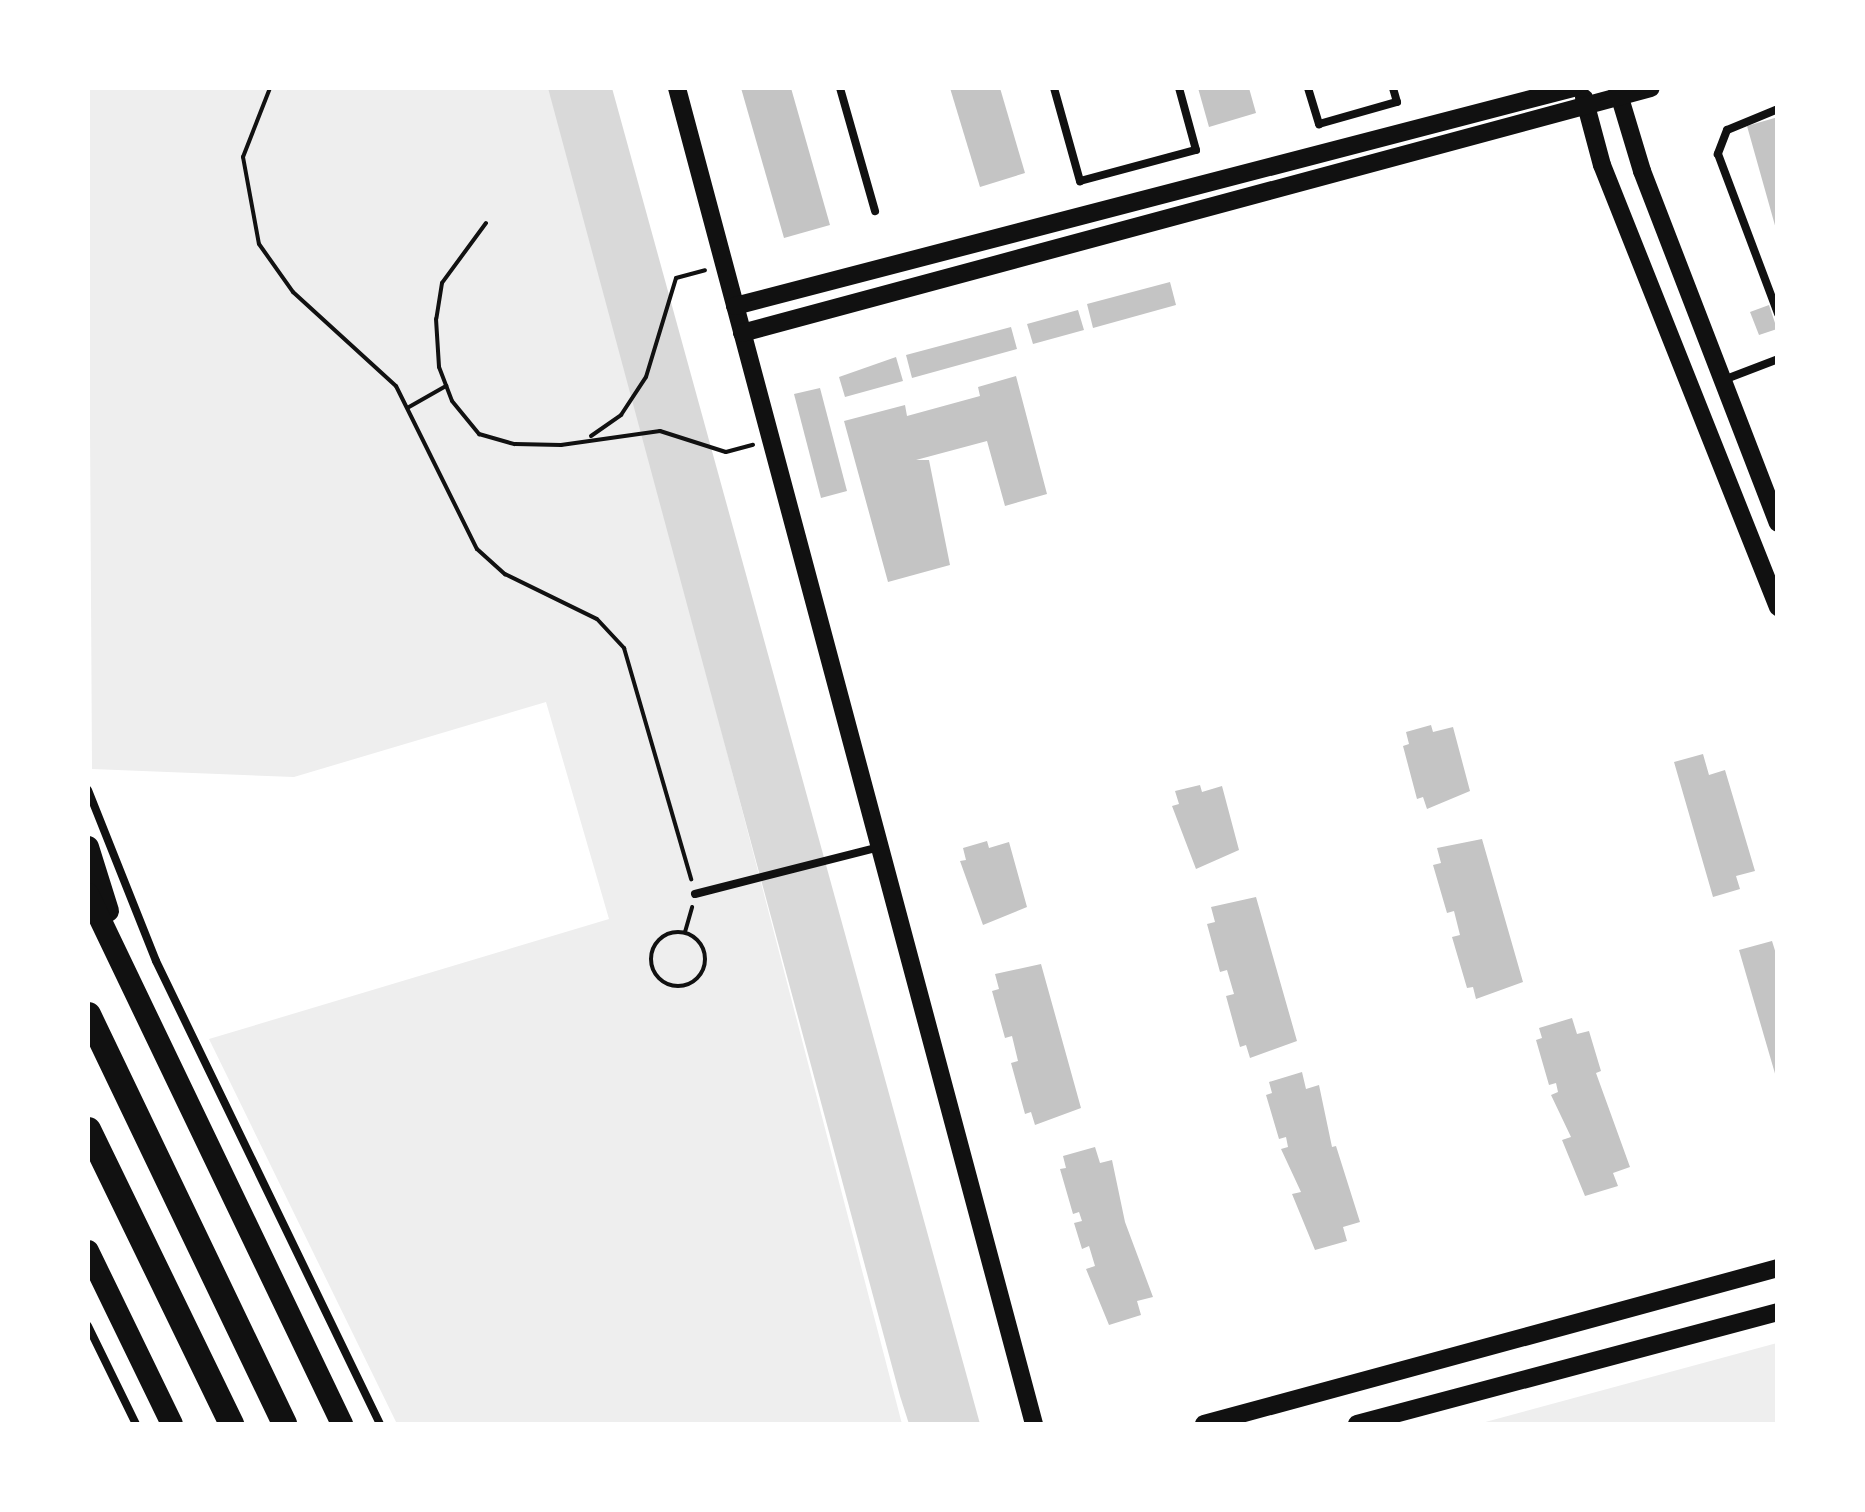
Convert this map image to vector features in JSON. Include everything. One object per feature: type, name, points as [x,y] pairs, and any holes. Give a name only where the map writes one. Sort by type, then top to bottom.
[{"type":"highway","points":[[88,1014],[284,1424]]},
{"type":"highway","points":[[88,1128],[231,1424]]},
{"type":"main road","points":[[88,847],[139,1004]]},
{"type":"main road","points":[[88,894],[342,1424]]},
{"type":"main road","points":[[88,1251],[172,1424]]},
{"type":"street","points":[[677,88],[1034,1424]]},
{"type":"street","points":[[735,306],[1573,88]]},
{"type":"street","points":[[742,333],[1584,97],[1650,88]]},
{"type":"street","points":[[1618,92],[1722,380],[1772,492],[1778,522]]},
{"type":"street","points":[[1584,97],[1602,165],[1778,606]]},
{"type":"street","points":[[1204,1424],[1778,1268]]},
{"type":"street","points":[[1357,1424],[1778,1312]]},
{"type":"lane","points":[[840,88],[875,211]]},
{"type":"lane","points":[[1054,88],[1080,181],[1196,150],[1179,88]]},
{"type":"lane","points":[[1308,88],[1319,124],[1398,102],[1393,88]]},
{"type":"lane","points":[[1778,109],[1727,130],[1718,154],[1778,314]]},
{"type":"lane","points":[[1722,380],[1778,359]]},
{"type":"lane","points":[[88,790],[156,961],[380,1424]]},
{"type":"lane","points":[[696,894],[880,847]]},
{"type":"lane","points":[[88,1326],[136,1424]]},
{"type":"path","points":[[270,88],[243,156],[259,244],[292,292],[372,361],[409,407],[477,549],[505,574],[597,619],[624,648],[696,894],[685,932]]},
{"type":"path","points":[[486,223],[442,283],[436,319],[446,386],[479,434],[516,444],[620,433],[691,436],[726,452],[771,441]]},
{"type":"path","points":[[588,439],[621,415],[646,377],[676,278],[724,264]]},
{"type":"path","points":[[409,407],[446,386]]},
{"type":"path","points":[[685,932],[702,946],[705,965],[692,983],[672,986],[656,976],[651,952],[662,936],[685,932]]},
{"type":"shaded area","points":[[88,88],[554,88],[902,1424],[397,1424],[209,1039],[609,919],[546,702],[294,777],[92,769]]},
{"type":"shaded area","points":[[548,88],[612,88],[980,1424],[909,1424]]},
{"type":"shaded area","points":[[1777,1343],[1777,1424],[1478,1424]]},
{"type":"building","points":[[741,88],[791,88],[830,225],[784,238]]},
{"type":"building","points":[[950,88],[1000,88],[1025,173],[980,187]]},
{"type":"building","points":[[1198,88],[1249,88],[1256,113],[1209,127]]},
{"type":"building","points":[[1778,117],[1778,228],[1776,229],[1747,126]]},
{"type":"building","points":[[1170,282],[1176,305],[1093,328],[1087,304]]},
{"type":"building","points":[[1769,305],[1777,329],[1759,335],[1750,312]]},
{"type":"building","points":[[1078,310],[1084,330],[1033,344],[1027,324]]},
{"type":"building","points":[[1011,327],[1017,349],[912,378],[906,355]]},
{"type":"building","points":[[896,357],[903,381],[845,397],[839,377]]},
{"type":"building","points":[[1016,376],[1047,494],[1005,506],[987,441],[916,460],[929,460],[950,565],[888,582],[844,421],[905,405],[907,416],[980,396],[978,387]]},
{"type":"building","points":[[820,388],[847,491],[821,498],[794,394]]},
{"type":"building","points":[[1431,725],[1433,732],[1453,727],[1470,791],[1427,809],[1423,797],[1417,799],[1403,746],[1409,744],[1406,732]]},
{"type":"building","points":[[1703,754],[1709,775],[1725,770],[1755,871],[1736,876],[1740,889],[1713,897],[1674,762]]},
{"type":"building","points":[[1200,785],[1202,792],[1222,786],[1239,850],[1196,869],[1172,806],[1179,804],[1175,791]]},
{"type":"building","points":[[1482,839],[1523,982],[1476,999],[1473,987],[1467,988],[1452,937],[1460,935],[1454,911],[1447,913],[1433,865],[1441,863],[1437,848]]},
{"type":"building","points":[[987,841],[989,848],[1009,842],[1027,907],[983,925],[960,861],[966,860],[963,848]]},
{"type":"building","points":[[1256,897],[1297,1041],[1250,1058],[1246,1045],[1240,1047],[1226,996],[1234,994],[1227,970],[1220,972],[1207,924],[1215,922],[1211,907]]},
{"type":"building","points":[[1772,941],[1778,960],[1776,1077],[1739,950]]},
{"type":"building","points":[[1041,964],[1081,1108],[1035,1125],[1031,1112],[1025,1114],[1011,1063],[1018,1061],[1012,1036],[1005,1038],[992,991],[999,989],[995,974]]},
{"type":"building","points":[[1572,1018],[1577,1034],[1589,1031],[1601,1071],[1596,1073],[1630,1167],[1613,1173],[1618,1186],[1585,1196],[1562,1140],[1571,1137],[1551,1095],[1558,1092],[1556,1083],[1549,1085],[1536,1040],[1542,1038],[1539,1028]]},
{"type":"building","points":[[1302,1072],[1306,1089],[1319,1085],[1332,1147],[1336,1146],[1360,1222],[1343,1227],[1347,1241],[1315,1250],[1292,1194],[1301,1192],[1281,1149],[1288,1147],[1286,1137],[1279,1139],[1266,1095],[1272,1093],[1269,1082]]},
{"type":"building","points":[[1095,1147],[1100,1163],[1112,1160],[1125,1222],[1153,1297],[1137,1301],[1141,1315],[1109,1325],[1086,1269],[1095,1266],[1089,1246],[1082,1249],[1074,1223],[1082,1221],[1079,1212],[1073,1214],[1060,1169],[1066,1168],[1063,1156]]}]
